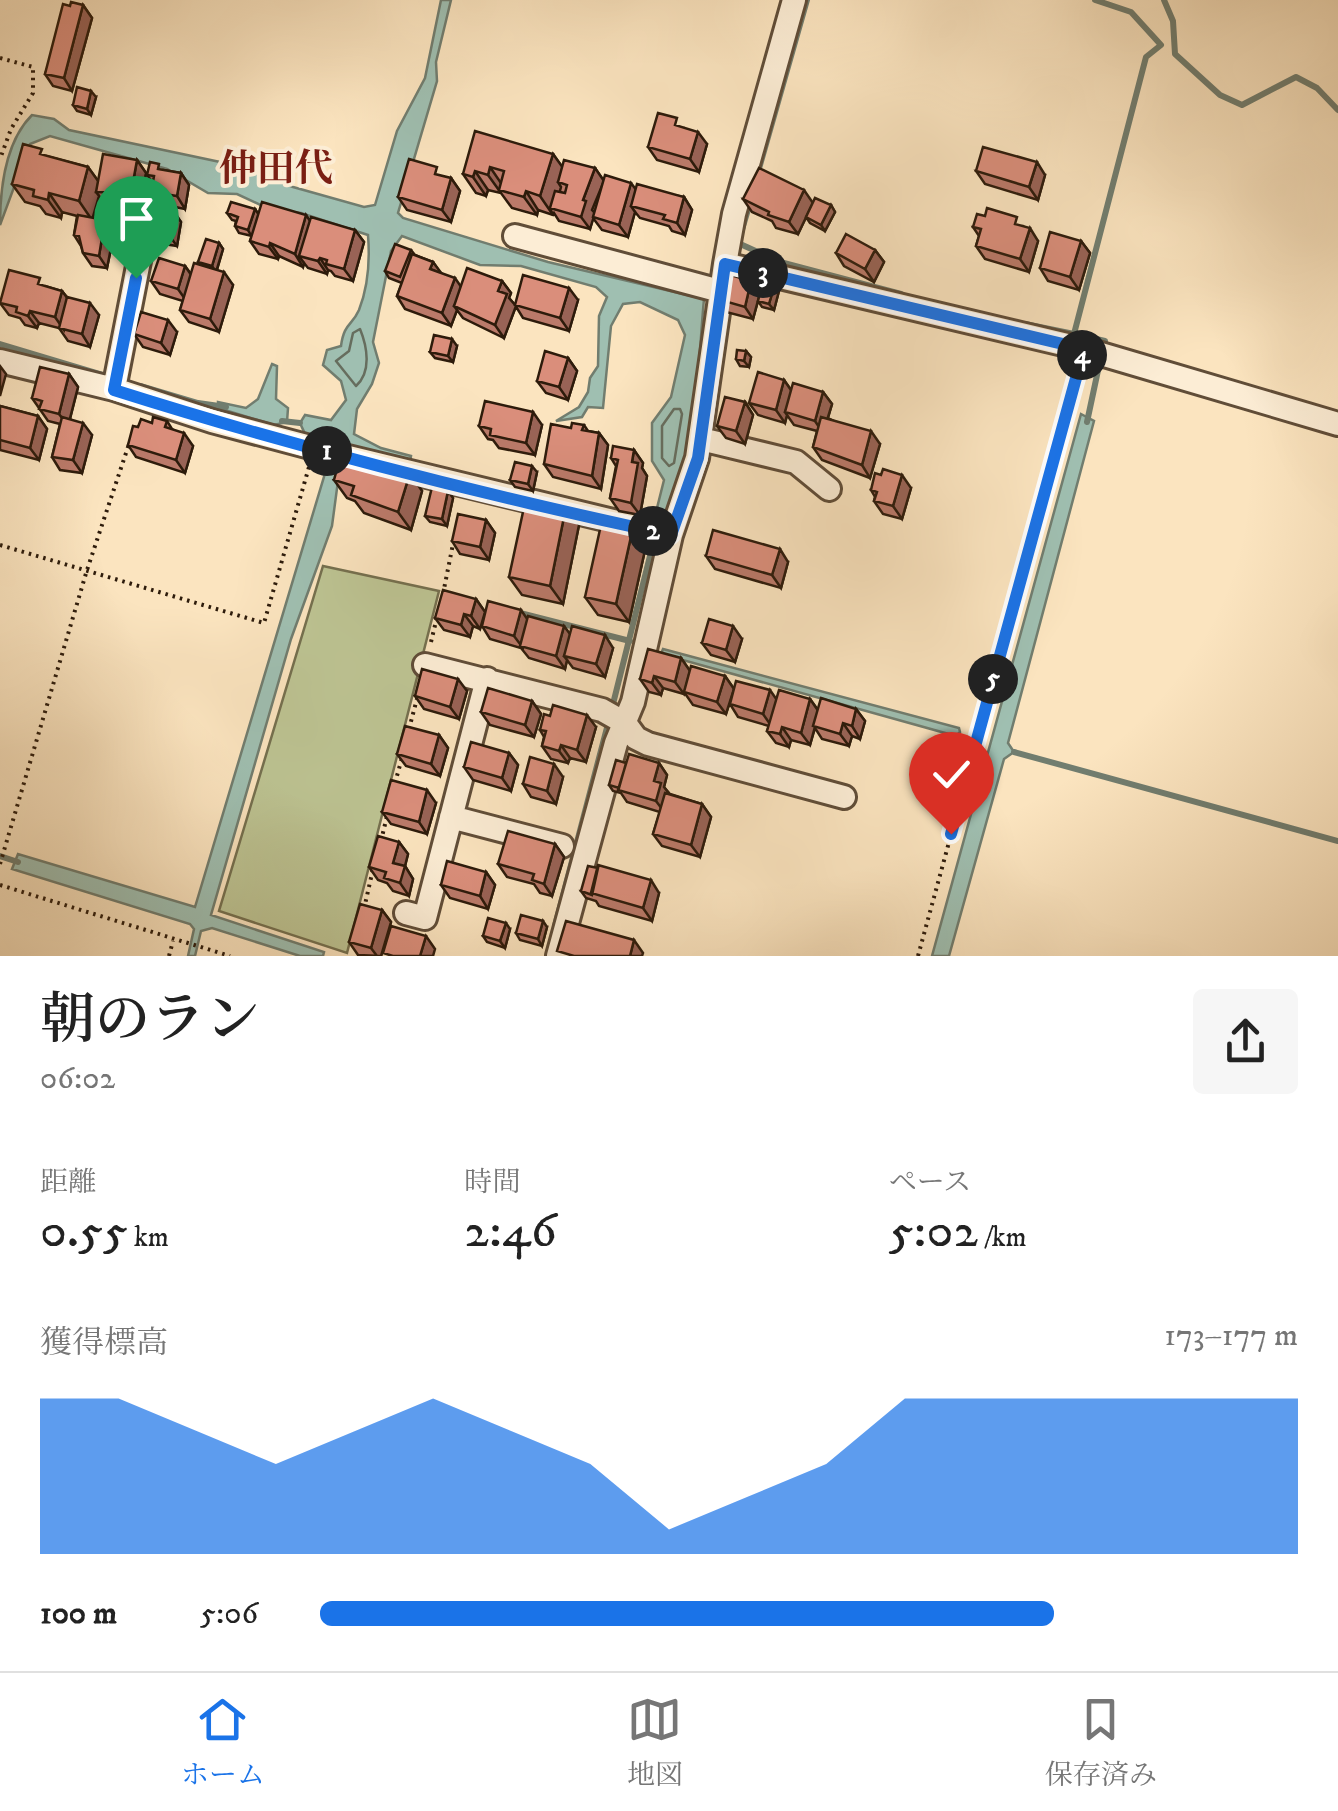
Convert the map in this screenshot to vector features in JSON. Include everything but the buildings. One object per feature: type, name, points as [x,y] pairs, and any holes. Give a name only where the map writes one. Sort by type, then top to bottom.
[{"type":"street","points":[[558,956],[616,743],[650,636],[671,535],[698,458],[734,214],[794,0]]},
{"type":"street","points":[[116,380],[149,210]]},
{"type":"street","points":[[514,236],[720,292]]},
{"type":"street","points":[[725,264],[1084,349],[1338,424]]},
{"type":"street","points":[[0,361],[116,380],[212,421],[671,535]]},
{"type":"street","points":[[701,439],[796,462],[829,489]]},
{"type":"street","points":[[425,664],[602,710],[625,723],[636,738],[648,744],[844,797]]},
{"type":"street","points":[[406,913],[425,918],[487,680]]},
{"type":"street","points":[[451,816],[562,846]]},
{"type":"path","points":[[0,58],[33,67],[32,93],[11,129],[0,159]]},
{"type":"path","points":[[918,956],[1084,349]]},
{"type":"path","points":[[0,864],[87,570],[131,437]]},
{"type":"path","points":[[0,544],[264,623],[327,452]]},
{"type":"path","points":[[407,738],[454,538]]},
{"type":"path","points":[[393,792],[402,756]]},
{"type":"path","points":[[379,847],[388,810]]},
{"type":"path","points":[[361,920],[374,865]]},
{"type":"path","points":[[0,885],[230,956]]},
{"type":"path","points":[[169,956],[173,941]]},
{"type":"green space","points":[[323,566],[439,591],[347,953],[219,911]]},
{"type":"water","points":[[441,0],[451,0],[436,62],[437,81],[398,213],[403,218],[548,262],[704,299],[694,414],[683,471],[661,523],[654,520],[664,480],[652,461],[652,423],[671,397],[685,335],[678,320],[640,302],[623,304],[611,326],[603,408],[588,407],[582,417],[556,421],[579,407],[588,392],[590,378],[598,366],[599,316],[607,297],[596,287],[521,266],[480,265],[402,236],[391,251],[373,342],[379,363],[357,409],[354,434],[381,448],[411,456],[410,463],[340,466],[332,526],[291,639],[211,915],[324,952],[323,956],[300,956],[212,928],[201,931],[195,956],[188,956],[194,929],[190,924],[12,869],[18,854],[195,907],[332,450],[306,436],[300,423],[305,415],[331,420],[346,400],[341,381],[323,365],[327,350],[341,346],[362,301],[368,273],[368,235],[301,213],[269,209],[237,194],[208,193],[167,169],[50,136],[30,144],[0,225],[6,166],[16,138],[32,115],[54,119],[69,130],[239,166],[293,187],[364,207],[375,205],[397,131],[425,78]]},
{"type":"water","points":[[272,364],[277,366],[276,399],[288,408],[287,422],[274,425],[218,408],[218,402],[246,408],[258,399]]},
{"type":"water","points":[[1081,414],[1094,421],[1008,743],[1014,752],[1004,759],[949,956],[932,956]]},
{"type":"water","points":[[663,649],[959,728],[960,732],[956,736],[661,654]]},
{"type":"waterway","points":[[758,172],[807,0]]},
{"type":"waterway","points":[[1095,0],[1131,12],[1161,45],[1146,57],[1074,334],[1105,341],[1103,349]]},
{"type":"waterway","points":[[1164,0],[1173,21],[1175,54],[1220,95],[1242,105],[1296,77],[1317,88],[1338,110]]},
{"type":"waterway","points":[[750,203],[738,243],[780,262],[901,294]]},
{"type":"waterway","points":[[1025,324],[1074,334]]},
{"type":"waterway","points":[[0,344],[110,377]]},
{"type":"waterway","points":[[1087,422],[1100,361]]},
{"type":"waterway","points":[[141,386],[226,407]]},
{"type":"waterway","points":[[282,421],[300,423]]},
{"type":"waterway","points":[[612,708],[655,536]]},
{"type":"waterway","points":[[520,613],[630,641]]},
{"type":"waterway","points":[[555,926],[609,720]]},
{"type":"waterway","points":[[1014,752],[1338,841]]},
{"type":"waterway","points":[[0,856],[18,862]]},
{"type":"district","name":"仲田代","points":[[276,168]]},
{"type":"route","points":[[136,278],[114,390],[344,456],[671,535],[698,458],[725,264],[1084,349],[951,834]]}]
